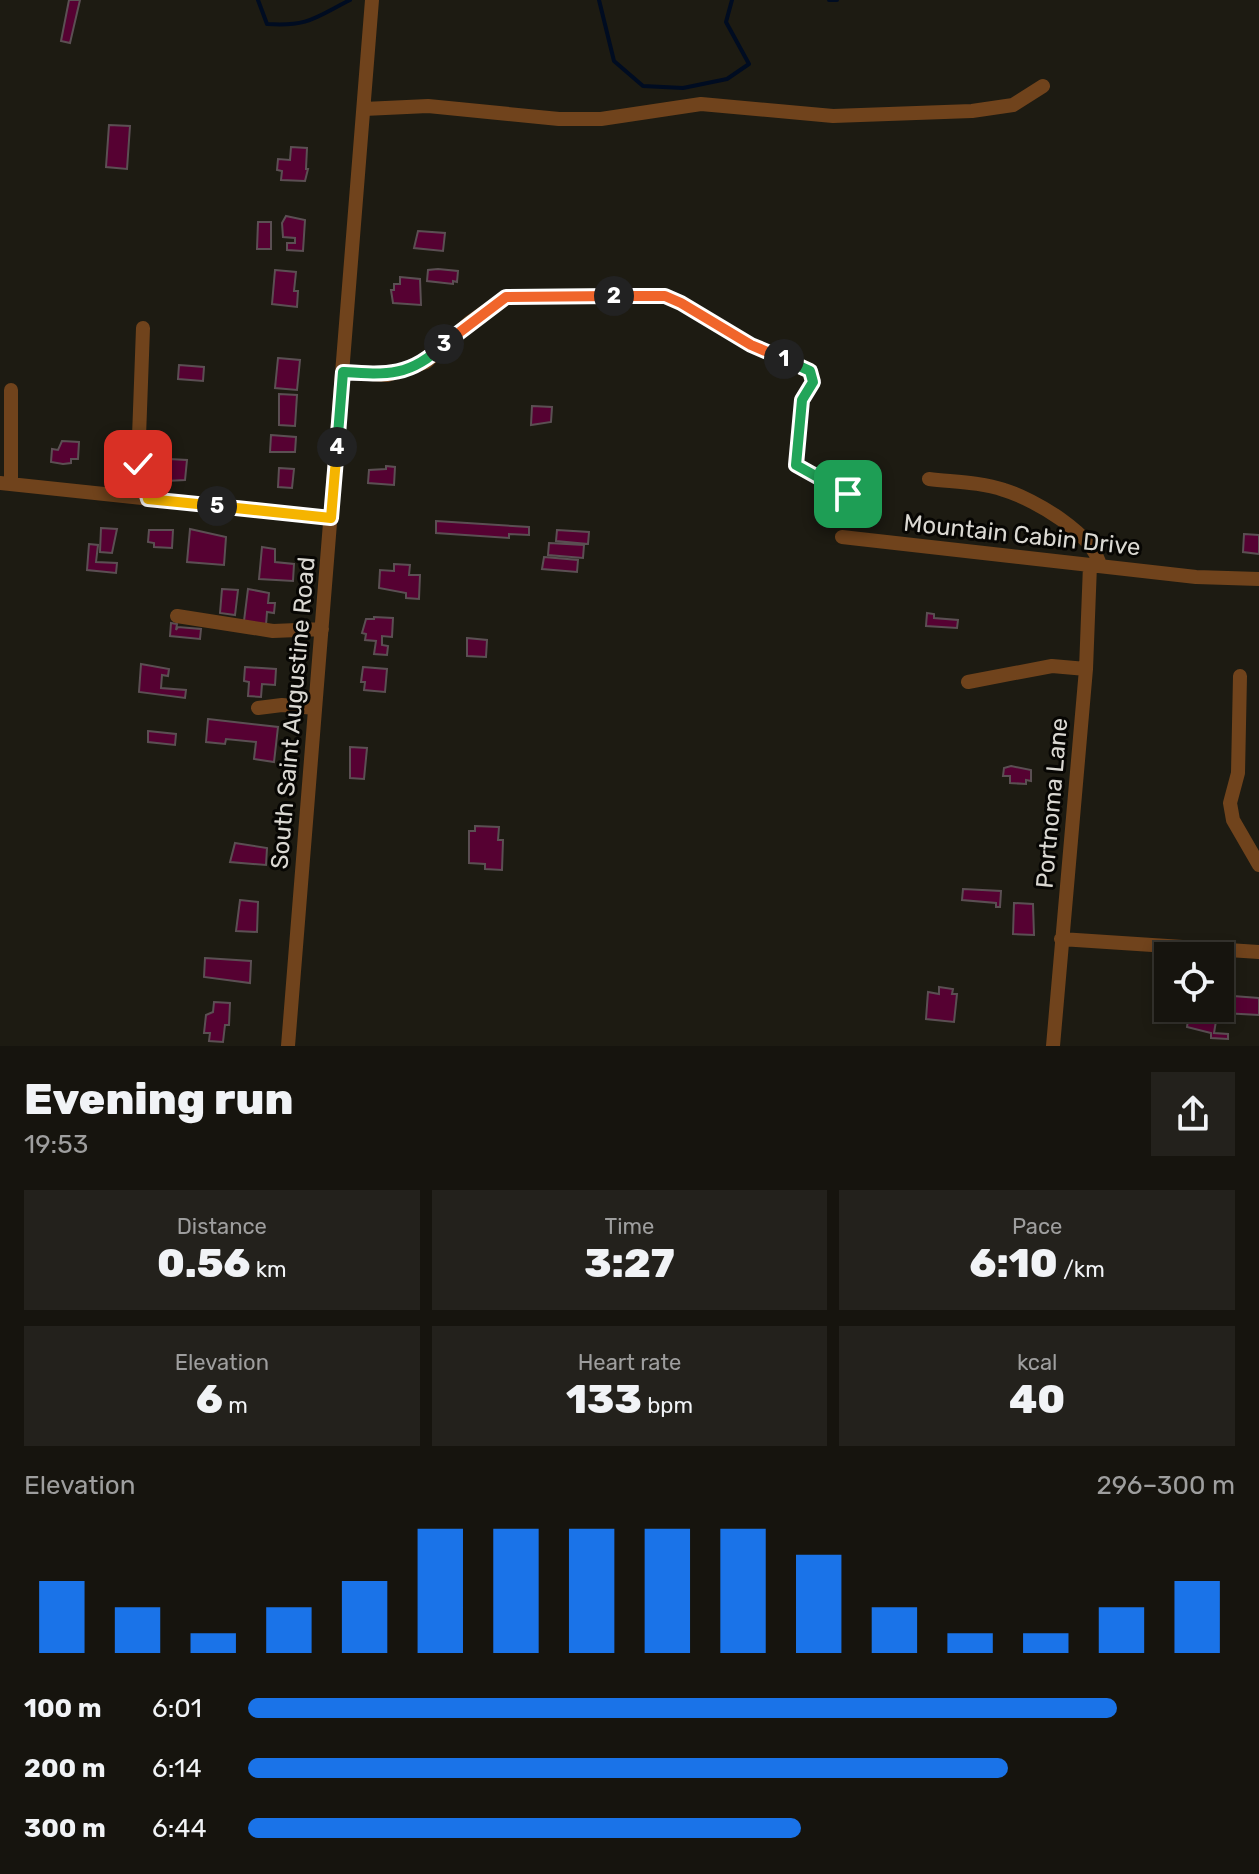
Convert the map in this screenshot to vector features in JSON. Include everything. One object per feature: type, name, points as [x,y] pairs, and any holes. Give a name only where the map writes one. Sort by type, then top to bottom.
[{"type":"street","name":"South Saint Augustine Road","points":[[288,1046],[372,0]]},
{"type":"street","points":[[364,109],[428,106],[559,119],[601,119],[701,104],[833,116],[999,107],[1013,105],[1043,86]]},
{"type":"street","points":[[343,372],[387,375],[426,362],[470,322],[506,297],[665,296],[751,345],[810,371],[813,382],[802,400],[796,465],[848,494]]},
{"type":"street","points":[[143,328],[138,464],[148,499]]},
{"type":"street","points":[[11,390],[6,484],[331,518]]},
{"type":"street","points":[[929,479],[982,484],[1028,500],[1087,539],[1095,565]]},
{"type":"street","name":"Mountain Cabin Drive","points":[[842,537],[1196,577],[1259,579]]},
{"type":"street","name":"Portnoma Lane","points":[[1053,1046],[1095,565]]},
{"type":"street","points":[[177,616],[273,631],[322,629]]},
{"type":"street","points":[[968,682],[1052,666],[1086,669]]},
{"type":"street","points":[[1240,676],[1238,773],[1230,803],[1233,820],[1259,865]]},
{"type":"street","points":[[258,708],[282,705],[315,708]]},
{"type":"street","points":[[1061,939],[1259,952]]},
{"type":"building","points":[[69,0],[80,0],[70,43],[61,41]]},
{"type":"building","points":[[109,125],[130,126],[127,169],[106,167]]},
{"type":"building","points":[[291,147],[307,148],[305,181],[281,180],[282,171],[277,170],[278,159],[290,160]]},
{"type":"building","points":[[286,216],[305,220],[303,251],[287,250],[287,243],[295,243],[295,238],[283,237],[282,223]]},
{"type":"building","points":[[258,222],[271,222],[271,249],[257,249]]},
{"type":"building","points":[[418,231],[445,233],[443,251],[414,248]]},
{"type":"building","points":[[275,270],[296,272],[294,291],[298,291],[297,307],[272,304]]},
{"type":"building","points":[[428,270],[458,271],[457,282],[427,281]]},
{"type":"building","points":[[400,277],[420,279],[421,305],[393,303],[391,290],[394,290],[394,284],[400,284]]},
{"type":"building","points":[[278,358],[300,360],[297,390],[275,388]]},
{"type":"building","points":[[179,365],[204,367],[203,381],[178,379]]},
{"type":"building","points":[[279,394],[297,395],[295,426],[279,425]]},
{"type":"building","points":[[532,406],[552,407],[551,422],[531,425]]},
{"type":"building","points":[[271,435],[296,437],[295,452],[270,452]]},
{"type":"building","points":[[62,441],[79,442],[78,459],[63,464],[51,462],[52,449],[58,450]]},
{"type":"building","points":[[169,459],[187,460],[185,480],[166,481],[167,474],[158,473],[159,461],[168,462]]},
{"type":"building","points":[[386,466],[395,467],[394,485],[368,483],[369,470],[386,469]]},
{"type":"building","points":[[279,468],[294,469],[292,488],[278,487]]},
{"type":"building","points":[[436,521],[529,527],[529,535],[509,534],[509,538],[436,533]]},
{"type":"building","points":[[101,528],[117,529],[112,553],[100,552]]},
{"type":"building","points":[[190,529],[226,537],[224,565],[187,562]]},
{"type":"building","points":[[149,530],[173,530],[172,548],[154,547],[154,543],[148,542]]},
{"type":"building","points":[[557,530],[589,532],[588,544],[556,541]]},
{"type":"building","points":[[1244,534],[1259,535],[1259,554],[1243,552]]},
{"type":"building","points":[[549,543],[584,545],[583,558],[548,555]]},
{"type":"building","points":[[89,544],[98,545],[96,562],[117,563],[116,573],[87,570]]},
{"type":"building","points":[[262,547],[275,549],[275,562],[294,564],[293,581],[259,579]]},
{"type":"building","points":[[544,557],[578,560],[577,572],[542,569]]},
{"type":"building","points":[[394,564],[410,565],[409,575],[420,575],[419,599],[406,598],[406,593],[379,588],[380,570],[394,571]]},
{"type":"building","points":[[222,589],[238,590],[235,615],[220,613]]},
{"type":"building","points":[[248,589],[269,593],[268,603],[275,603],[274,613],[267,612],[266,625],[244,621]]},
{"type":"building","points":[[927,613],[934,614],[934,618],[958,620],[957,628],[926,626]]},
{"type":"building","points":[[393,618],[392,637],[382,636],[382,645],[388,646],[387,655],[374,654],[376,641],[365,640],[366,634],[362,633],[366,619]]},
{"type":"building","points":[[171,623],[177,624],[176,630],[178,627],[201,629],[200,639],[170,636]]},
{"type":"building","points":[[467,638],[487,640],[486,657],[467,656]]},
{"type":"building","points":[[141,664],[169,669],[168,676],[162,675],[161,688],[186,690],[185,698],[139,692]]},
{"type":"building","points":[[245,667],[276,669],[275,685],[262,684],[261,697],[248,696],[249,682],[244,681]]},
{"type":"building","points":[[363,667],[387,669],[385,692],[364,690],[365,682],[361,682]]},
{"type":"building","points":[[208,719],[278,727],[274,762],[254,759],[256,742],[226,739],[225,744],[206,742]]},
{"type":"building","points":[[148,731],[176,734],[175,745],[148,742]]},
{"type":"building","points":[[350,747],[367,748],[364,779],[350,778]]},
{"type":"building","points":[[1011,766],[1031,770],[1031,781],[1026,780],[1026,784],[1010,783],[1010,776],[1003,776],[1004,768]]},
{"type":"building","points":[[475,826],[499,827],[498,840],[503,840],[502,870],[485,869],[485,864],[469,863],[469,831],[475,831]]},
{"type":"building","points":[[235,843],[267,848],[266,865],[230,862]]},
{"type":"building","points":[[963,889],[1001,891],[1000,907],[996,907],[996,903],[962,900]]},
{"type":"building","points":[[240,900],[258,902],[257,932],[236,931]]},
{"type":"building","points":[[1014,903],[1033,904],[1034,935],[1013,934]]},
{"type":"building","points":[[205,958],[251,961],[250,983],[204,977]]},
{"type":"building","points":[[939,987],[953,989],[952,994],[957,994],[954,1022],[926,1019],[928,992],[939,994]]},
{"type":"building","points":[[1234,996],[1259,998],[1259,1015],[1234,1014]]},
{"type":"building","points":[[214,1002],[230,1003],[229,1025],[225,1025],[223,1042],[209,1041],[210,1033],[204,1033],[206,1015],[213,1012]]},
{"type":"building","points":[[1188,1022],[1216,1022],[1214,1033],[1228,1034],[1228,1039],[1211,1038],[1211,1033],[1187,1027]]},
{"type":"waterway","points":[[258,0],[267,24],[281,25],[312,20],[350,0]]},
{"type":"waterway","points":[[599,0],[614,61],[643,86],[683,88],[727,79],[749,64],[726,22],[732,0]]},
{"type":"waterway","points":[[829,0],[837,0]]},
{"type":"route","points":[[138,464],[148,499],[331,518],[343,372],[387,375],[426,362],[487,308],[506,297],[665,296],[751,345],[810,371],[813,382],[802,400],[796,465],[848,494]]}]
